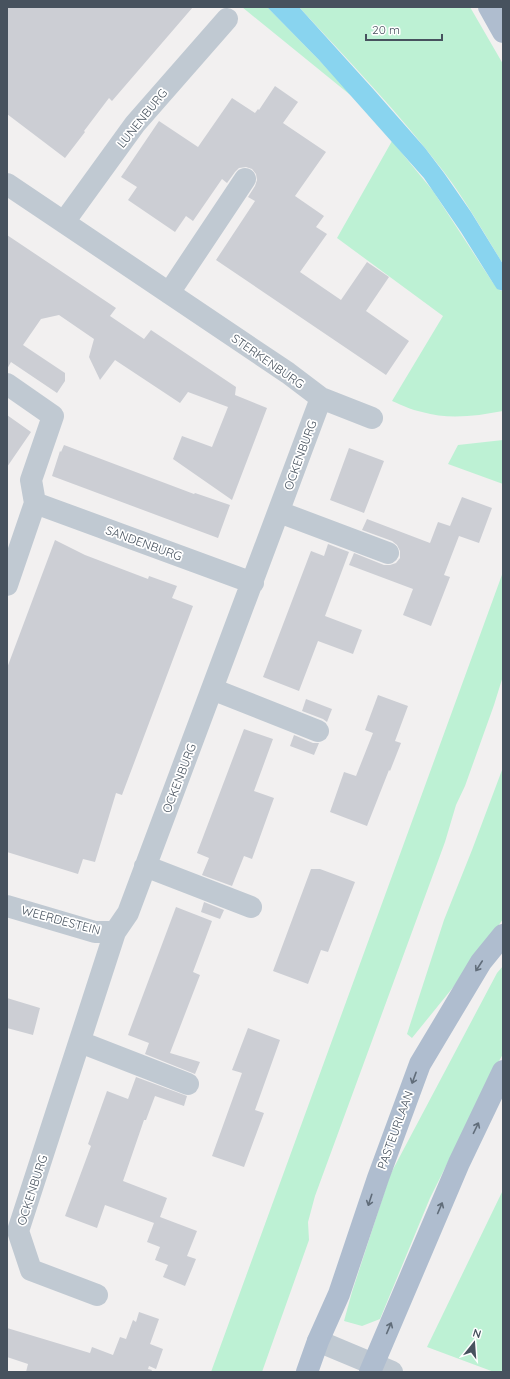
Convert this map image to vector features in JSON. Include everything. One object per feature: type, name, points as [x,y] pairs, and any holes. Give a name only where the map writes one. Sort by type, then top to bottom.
[{"type":"main road","points":[[489,7],[503,32]]},
{"type":"main road","name":"PASTEURLAAN","points":[[307,1372],[318,1341],[339,1294],[378,1178],[420,1064],[481,962],[503,935]]},
{"type":"main road","points":[[379,1369],[459,1163],[503,1071]]},
{"type":"street","name":"LUNENBURG","points":[[64,222],[135,124],[227,19]]},
{"type":"street","points":[[169,293],[245,179]]},
{"type":"street","name":"STERKENBURG","points":[[7,184],[288,373],[320,398],[372,418]]},
{"type":"street","points":[[7,384],[53,416],[31,480],[35,503],[7,585]]},
{"type":"street","name":"OCKENBURG","points":[[97,1295],[31,1270],[18,1231],[115,932],[128,913],[253,583],[320,398]]},
{"type":"street","name":"SANDENBURG","points":[[35,503],[253,583]]},
{"type":"street","points":[[279,512],[388,553]]},
{"type":"street","points":[[212,689],[318,731]]},
{"type":"street","points":[[145,866],[251,907]]},
{"type":"street","name":"WEERDESTEIN","points":[[7,906],[95,932],[115,932]]},
{"type":"street","points":[[80,1042],[188,1084]]},
{"type":"street","points":[[318,1341],[379,1369]]},
{"type":"green space","points":[[242,7],[267,7],[354,98]]},
{"type":"green space","points":[[299,7],[470,7],[503,64],[503,264],[460,194],[427,150],[410,129]]},
{"type":"green space","points":[[392,141],[433,191],[493,283],[501,291],[503,291],[503,411],[473,416],[452,417],[414,410],[392,401],[443,316],[337,238]]},
{"type":"green space","points":[[503,440],[503,484],[448,464],[458,445]]},
{"type":"green space","points":[[503,572],[503,676],[465,786],[456,805],[445,842],[315,1196],[308,1222],[309,1240],[262,1372],[211,1372]]},
{"type":"green space","points":[[502,770],[503,919],[472,964],[412,1038],[407,1034],[444,920]]},
{"type":"green space","points":[[503,966],[503,1054],[430,1198],[380,1319],[362,1326],[344,1321],[390,1175],[497,973]]},
{"type":"green space","points":[[503,1190],[503,1372],[494,1372],[427,1347]]},
{"type":"water","points":[[267,7],[299,7],[425,148],[471,212],[503,264],[503,291],[497,289],[461,232],[424,178],[319,60]]},
{"type":"building","points":[[7,7],[193,7],[112,101],[109,98],[65,158],[7,114]]},
{"type":"building","points":[[275,86],[298,102],[283,123],[326,152],[295,196],[324,216],[316,227],[327,234],[300,272],[341,300],[367,262],[389,277],[366,311],[409,341],[386,375],[216,260],[255,201],[248,197],[257,180],[256,174],[252,169],[246,167],[239,168],[227,183],[222,179],[193,221],[186,216],[175,232],[128,200],[137,187],[121,177],[159,121],[198,147],[232,98],[255,113],[258,109],[259,110]]},
{"type":"building","points":[[7,235],[116,308],[110,316],[144,339],[151,330],[236,387],[235,395],[267,408],[232,500],[173,459],[182,436],[212,447],[228,407],[188,392],[180,403],[115,360],[100,380],[89,357],[94,339],[59,315],[41,319],[23,345],[65,373],[65,381],[57,393],[11,362],[7,369]]},
{"type":"building","points":[[7,415],[31,432],[7,467]]},
{"type":"building","points":[[64,445],[194,494],[195,493],[230,505],[218,538],[52,476],[60,451],[61,452]]},
{"type":"building","points":[[349,448],[384,461],[364,513],[330,500]]},
{"type":"building","points":[[462,497],[492,508],[479,543],[459,536],[444,575],[450,577],[431,626],[403,615],[413,589],[349,565],[354,553],[384,565],[396,563],[400,558],[400,551],[397,545],[392,541],[362,530],[367,519],[430,543],[438,522],[450,526]]},
{"type":"building","points":[[55,540],[85,555],[148,579],[149,576],[177,586],[172,598],[193,606],[122,795],[116,793],[95,862],[83,859],[78,874],[7,852],[7,668]]},
{"type":"building","points":[[328,544],[349,552],[325,616],[362,630],[353,654],[318,641],[299,691],[263,677],[311,551],[324,556]]},
{"type":"building","points":[[378,695],[408,706],[395,741],[401,743],[367,826],[330,812],[344,772],[356,776],[373,733],[365,730]]},
{"type":"building","points":[[306,699],[332,709],[327,722],[302,711]]},
{"type":"building","points":[[244,729],[273,739],[254,791],[274,798],[252,859],[244,856],[232,886],[202,875],[209,858],[197,853]]},
{"type":"building","points":[[294,735],[313,743],[319,743],[314,755],[290,746]]},
{"type":"building","points":[[311,869],[320,869],[355,882],[328,952],[321,950],[308,984],[273,971]]},
{"type":"building","points":[[204,902],[224,910],[220,919],[201,912]]},
{"type":"building","points":[[176,907],[212,921],[193,972],[200,975],[170,1053],[200,1062],[195,1074],[145,1054],[149,1043],[128,1035]]},
{"type":"building","points":[[7,998],[40,1008],[33,1035],[7,1028]]},
{"type":"building","points":[[248,1028],[280,1040],[255,1110],[264,1113],[244,1167],[212,1156],[242,1073],[232,1070]]},
{"type":"building","points":[[136,1077],[187,1096],[184,1106],[155,1096],[146,1120],[144,1120],[123,1181],[167,1198],[160,1217],[197,1231],[187,1256],[196,1259],[185,1286],[163,1277],[168,1265],[155,1260],[160,1247],[147,1242],[154,1223],[105,1205],[97,1228],[65,1216],[91,1146],[88,1144],[107,1091],[128,1099]]},
{"type":"building","points":[[139,1312],[159,1319],[150,1344],[163,1349],[156,1369],[149,1366],[148,1369],[152,1370],[151,1372],[26,1372],[28,1364],[7,1357],[7,1328],[90,1353],[92,1347],[113,1355],[120,1337],[126,1339],[133,1320],[136,1322]]}]
